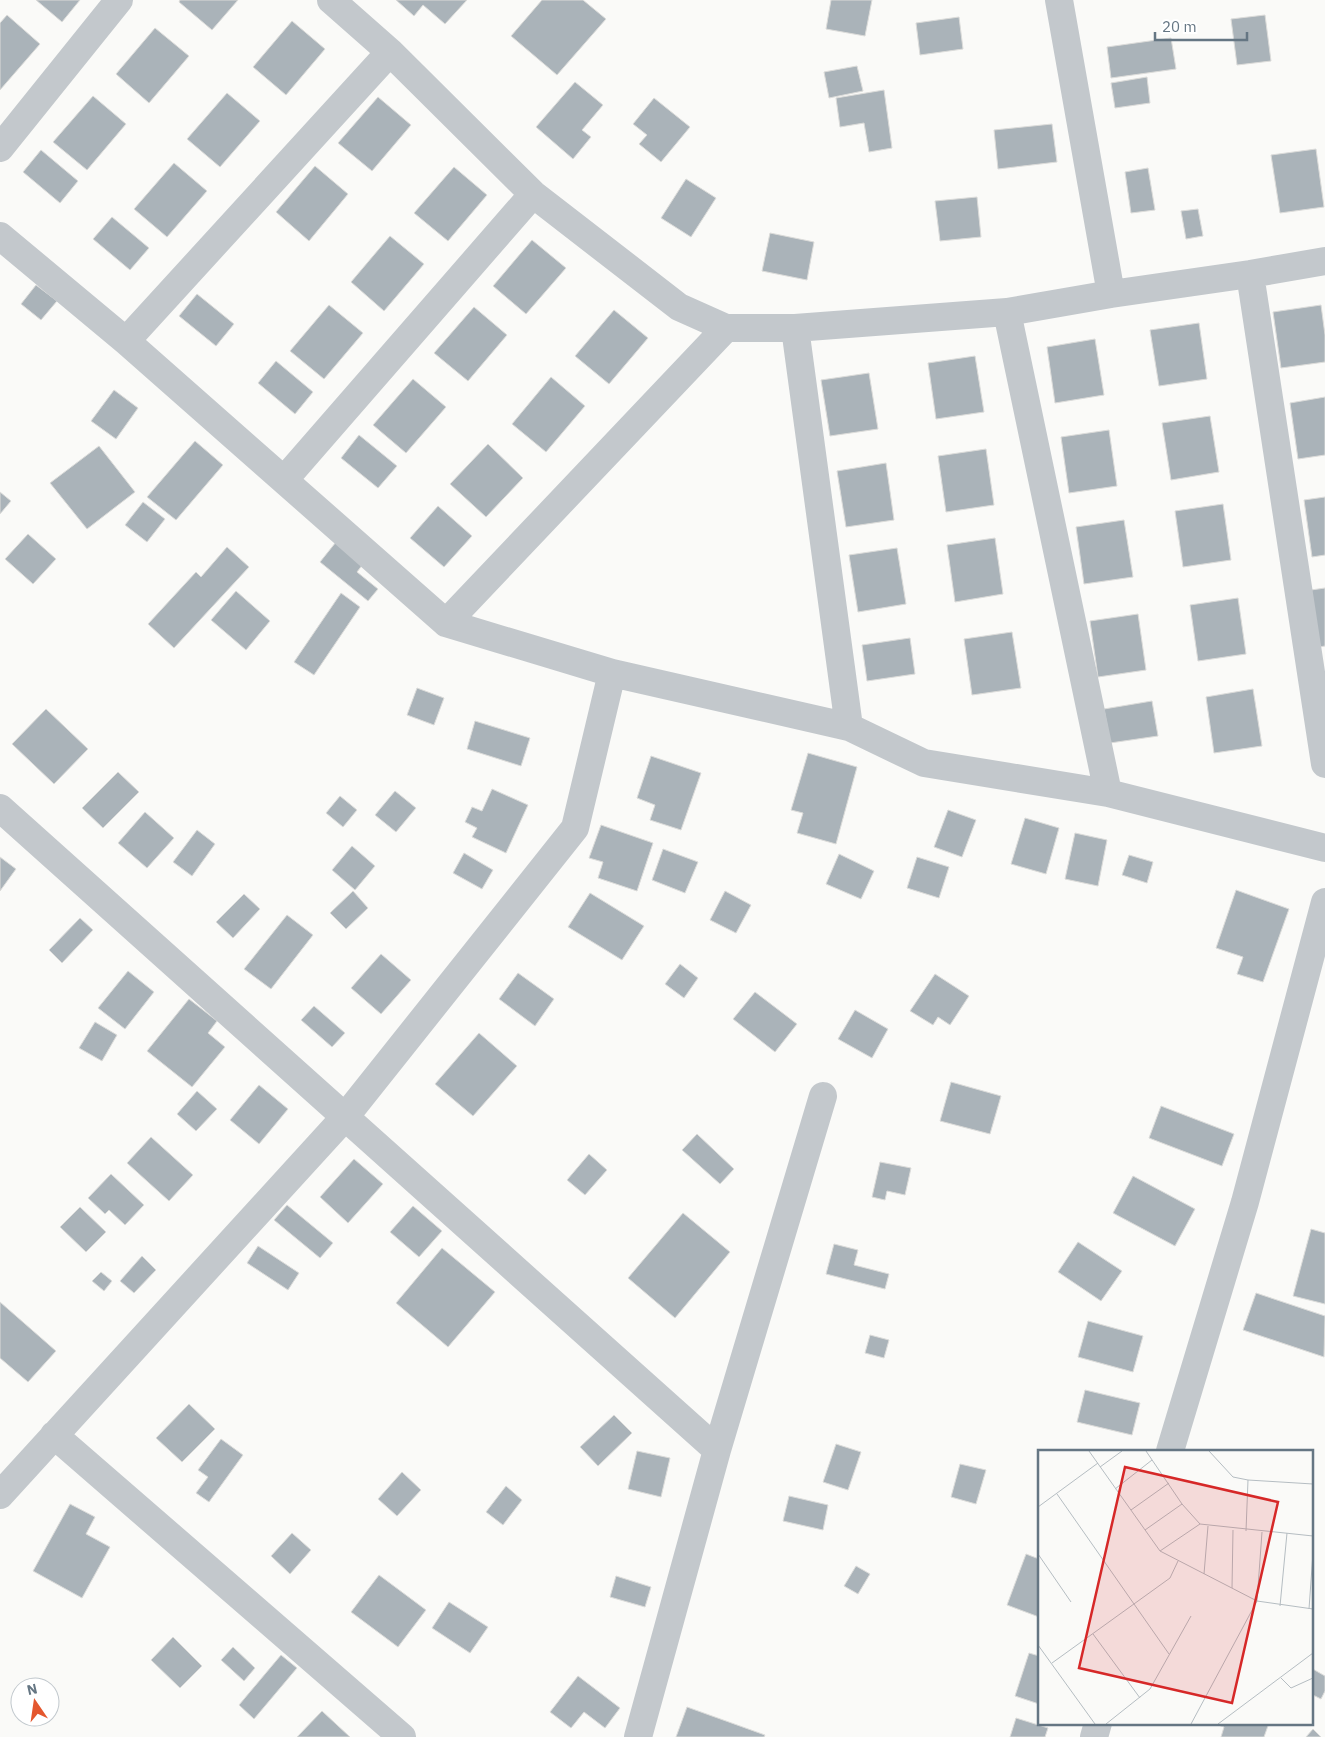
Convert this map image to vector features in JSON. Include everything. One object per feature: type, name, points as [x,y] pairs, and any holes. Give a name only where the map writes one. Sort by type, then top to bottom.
[{"type":"street","points":[[0,148],[120,0]]},
{"type":"street","points":[[331,0],[390,52],[533,194],[679,307],[726,328],[795,328],[1007,312],[1325,261]]},
{"type":"street","points":[[1060,0],[1110,294]]},
{"type":"street","points":[[126,341],[390,52]]},
{"type":"street","points":[[284,480],[533,194]]},
{"type":"street","points":[[0,236],[126,341],[446,623],[612,673],[849,727],[924,763],[1108,793],[1325,848]]},
{"type":"street","points":[[1250,274],[1325,764]]},
{"type":"street","points":[[1007,312],[1108,793]]},
{"type":"street","points":[[446,623],[726,328]]},
{"type":"street","points":[[795,328],[849,727]]},
{"type":"street","points":[[0,1495],[345,1116],[575,828],[612,673]]},
{"type":"street","points":[[0,808],[717,1450]]},
{"type":"street","points":[[1170,1450],[1245,1202],[1325,902]]},
{"type":"street","points":[[638,1737],[717,1450],[823,1096]]},
{"type":"street","points":[[54,1435],[402,1737]]},
{"type":"street","points":[[1094,1737],[1098,1724]]},
{"type":"building","points":[[36,0],[80,0],[62,22]]},
{"type":"building","points":[[180,0],[238,0],[212,30],[179,2]]},
{"type":"building","points":[[396,0],[467,0],[445,24],[423,5],[414,16]]},
{"type":"building","points":[[542,0],[583,0],[606,19],[557,75],[511,36]]},
{"type":"building","points":[[831,0],[872,0],[865,36],[826,29]]},
{"type":"building","points":[[7,15],[40,44],[0,90],[0,23]]},
{"type":"building","points":[[1265,15],[1271,61],[1237,65],[1231,19]]},
{"type":"building","points":[[959,17],[963,49],[920,55],[916,23]]},
{"type":"building","points":[[292,21],[325,49],[286,95],[253,67]]},
{"type":"building","points":[[155,28],[189,56],[149,103],[116,74]]},
{"type":"building","points":[[1171,38],[1176,69],[1111,78],[1107,47]]},
{"type":"building","points":[[857,66],[863,91],[829,98],[824,72]]},
{"type":"building","points":[[1147,77],[1150,103],[1115,108],[1111,83]]},
{"type":"building","points":[[575,82],[603,105],[582,130],[591,137],[573,159],[536,127]]},
{"type":"building","points":[[884,90],[892,148],[869,152],[864,123],[840,127],[836,98]]},
{"type":"building","points":[[227,93],[260,121],[220,167],[187,139]]},
{"type":"building","points":[[93,96],[126,124],[87,170],[53,142]]},
{"type":"building","points":[[378,97],[411,125],[372,171],[338,143]]},
{"type":"building","points":[[654,98],[690,127],[661,162],[639,144],[647,135],[633,124]]},
{"type":"building","points":[[1052,124],[1057,162],[998,169],[994,130]]},
{"type":"building","points":[[1316,149],[1324,207],[1280,213],[1271,155]]},
{"type":"building","points":[[41,150],[78,181],[60,203],[23,172]]},
{"type":"building","points":[[174,163],[207,191],[167,237],[134,209]]},
{"type":"building","points":[[315,166],[348,194],[309,241],[276,212]]},
{"type":"building","points":[[454,167],[487,195],[448,241],[414,213]]},
{"type":"building","points":[[1148,168],[1155,210],[1131,213],[1125,172]]},
{"type":"building","points":[[686,179],[716,198],[691,237],[661,218]]},
{"type":"building","points":[[977,197],[981,237],[940,241],[935,201]]},
{"type":"building","points":[[1198,209],[1203,236],[1186,239],[1181,211]]},
{"type":"building","points":[[112,217],[149,248],[130,270],[93,239]]},
{"type":"building","points":[[770,233],[814,242],[807,280],[762,271]]},
{"type":"building","points":[[390,236],[424,264],[384,311],[351,282]]},
{"type":"building","points":[[532,240],[566,268],[526,314],[493,286]]},
{"type":"building","points":[[36,285],[57,301],[41,320],[21,304]]},
{"type":"building","points":[[197,294],[234,324],[216,346],[179,316]]},
{"type":"building","points":[[329,305],[363,333],[324,379],[290,351]]},
{"type":"building","points":[[1321,305],[1325,335],[1325,362],[1281,368],[1273,312]]},
{"type":"building","points":[[474,307],[507,335],[468,381],[434,353]]},
{"type":"building","points":[[614,310],[648,338],[609,384],[575,356]]},
{"type":"building","points":[[1199,323],[1207,379],[1159,386],[1150,330]]},
{"type":"building","points":[[1095,339],[1104,395],[1055,403],[1047,347]]},
{"type":"building","points":[[975,356],[984,412],[936,419],[928,363]]},
{"type":"building","points":[[276,361],[313,392],[295,414],[258,383]]},
{"type":"building","points":[[869,373],[878,429],[830,436],[821,380]]},
{"type":"building","points":[[551,377],[585,406],[546,452],[512,424]]},
{"type":"building","points":[[413,379],[446,407],[406,453],[373,425]]},
{"type":"building","points":[[114,390],[138,408],[116,439],[91,421]]},
{"type":"building","points":[[1325,397],[1325,455],[1298,459],[1290,403]]},
{"type":"building","points":[[1210,416],[1219,472],[1171,480],[1162,423]]},
{"type":"building","points":[[1109,430],[1117,486],[1069,493],[1061,437]]},
{"type":"building","points":[[359,435],[397,466],[378,488],[341,458]]},
{"type":"building","points":[[195,441],[223,465],[176,520],[147,497]]},
{"type":"building","points":[[488,444],[523,478],[486,517],[450,484]]},
{"type":"building","points":[[99,446],[135,492],[87,529],[50,483]]},
{"type":"building","points":[[986,449],[994,505],[946,512],[938,456]]},
{"type":"building","points":[[886,463],[894,520],[846,527],[837,471]]},
{"type":"building","points":[[0,492],[11,501],[0,514]]},
{"type":"building","points":[[1325,497],[1325,555],[1312,557],[1304,500]]},
{"type":"building","points":[[143,502],[165,519],[147,542],[125,525]]},
{"type":"building","points":[[1223,504],[1231,560],[1183,567],[1175,511]]},
{"type":"building","points":[[438,506],[472,536],[444,567],[410,538]]},
{"type":"building","points":[[1124,520],[1133,577],[1084,584],[1076,527]]},
{"type":"building","points":[[28,534],[56,559],[33,584],[5,559]]},
{"type":"building","points":[[995,538],[1003,594],[955,602],[947,545]]},
{"type":"building","points":[[336,542],[363,564],[357,572],[378,589],[368,601],[320,562]]},
{"type":"building","points":[[227,547],[249,567],[174,648],[148,624],[196,572],[201,577]]},
{"type":"building","points":[[897,548],[906,604],[858,612],[849,555]]},
{"type":"building","points":[[1325,588],[1325,646],[1319,647],[1311,590]]},
{"type":"building","points":[[236,591],[270,621],[246,650],[211,620]]},
{"type":"building","points":[[341,593],[360,607],[314,675],[294,662]]},
{"type":"building","points":[[1238,598],[1246,654],[1198,661],[1190,605]]},
{"type":"building","points":[[1138,614],[1146,670],[1098,677],[1090,621]]},
{"type":"building","points":[[1012,632],[1021,688],[972,695],[964,639]]},
{"type":"building","points":[[910,638],[915,674],[867,681],[862,645]]},
{"type":"building","points":[[417,688],[444,698],[434,725],[407,715]]},
{"type":"building","points":[[1253,689],[1262,746],[1214,753],[1206,697]]},
{"type":"building","points":[[1152,701],[1158,736],[1110,743],[1104,709]]},
{"type":"building","points":[[46,709],[88,749],[54,784],[12,744]]},
{"type":"building","points":[[475,721],[530,738],[521,766],[467,749]]},
{"type":"building","points":[[808,753],[857,767],[836,844],[797,833],[803,813],[791,810]]},
{"type":"building","points":[[651,756],[701,773],[681,830],[650,820],[655,805],[637,798]]},
{"type":"building","points":[[118,772],[139,792],[103,828],[82,808]]},
{"type":"building","points":[[492,789],[528,805],[506,853],[472,837],[477,828],[465,822],[472,807],[482,811]]},
{"type":"building","points":[[395,791],[416,808],[396,832],[375,815]]},
{"type":"building","points":[[340,796],[357,810],[343,827],[326,813]]},
{"type":"building","points":[[948,810],[976,820],[962,857],[934,847]]},
{"type":"building","points":[[145,812],[174,838],[147,868],[118,843]]},
{"type":"building","points":[[1025,818],[1059,828],[1046,874],[1011,864]]},
{"type":"building","points":[[601,825],[653,843],[637,891],[598,878],[603,862],[589,858]]},
{"type":"building","points":[[197,830],[215,844],[192,876],[173,862]]},
{"type":"building","points":[[1075,833],[1107,840],[1098,886],[1065,879]]},
{"type":"building","points":[[352,846],[375,866],[355,890],[332,870]]},
{"type":"building","points":[[663,849],[698,862],[685,893],[652,880]]},
{"type":"building","points":[[464,853],[493,870],[482,889],[453,873]]},
{"type":"building","points":[[839,854],[874,871],[861,899],[826,884]]},
{"type":"building","points":[[1129,855],[1153,862],[1147,883],[1122,875]]},
{"type":"building","points":[[0,857],[16,869],[0,891]]},
{"type":"building","points":[[917,857],[949,867],[939,898],[907,888]]},
{"type":"building","points":[[1236,890],[1289,909],[1263,982],[1237,974],[1243,957],[1216,948]]},
{"type":"building","points":[[353,891],[368,908],[346,929],[330,913]]},
{"type":"building","points":[[725,891],[751,905],[736,933],[710,920]]},
{"type":"building","points":[[590,893],[644,926],[622,960],[568,927]]},
{"type":"building","points":[[244,894],[260,909],[233,938],[216,922]]},
{"type":"building","points":[[287,915],[313,935],[271,989],[244,969]]},
{"type":"building","points":[[80,918],[93,930],[62,963],[49,950]]},
{"type":"building","points":[[381,954],[411,980],[381,1014],[351,988]]},
{"type":"building","points":[[680,964],[698,978],[684,998],[665,984]]},
{"type":"building","points":[[128,971],[154,992],[125,1029],[98,1008]]},
{"type":"building","points":[[518,973],[554,999],[535,1026],[499,999]]},
{"type":"building","points":[[935,974],[969,996],[950,1025],[938,1017],[933,1025],[910,1011]]},
{"type":"building","points":[[755,992],[797,1024],[775,1052],[733,1019]]},
{"type":"building","points":[[189,999],[217,1021],[208,1033],[225,1047],[192,1087],[147,1051]]},
{"type":"building","points":[[314,1006],[345,1033],[332,1047],[301,1020]]},
{"type":"building","points":[[855,1010],[888,1029],[872,1058],[838,1039]]},
{"type":"building","points":[[95,1022],[117,1035],[102,1061],[79,1048]]},
{"type":"building","points":[[479,1033],[517,1066],[473,1116],[435,1084]]},
{"type":"building","points":[[951,1082],[1001,1096],[990,1134],[940,1121]]},
{"type":"building","points":[[259,1085],[288,1109],[259,1144],[230,1120]]},
{"type":"building","points":[[197,1091],[217,1109],[196,1131],[177,1114]]},
{"type":"building","points":[[1161,1106],[1234,1134],[1222,1166],[1149,1138]]},
{"type":"building","points":[[697,1134],[734,1169],[720,1184],[682,1150]]},
{"type":"building","points":[[151,1137],[193,1175],[169,1201],[127,1163]]},
{"type":"building","points":[[589,1154],[607,1170],[585,1195],[567,1180]]},
{"type":"building","points":[[354,1159],[383,1184],[348,1223],[320,1197]]},
{"type":"building","points":[[880,1162],[911,1168],[905,1195],[887,1191],[885,1200],[872,1197]]},
{"type":"building","points":[[111,1174],[144,1205],[125,1225],[109,1210],[105,1214],[88,1198]]},
{"type":"building","points":[[1133,1176],[1195,1209],[1175,1246],[1113,1213]]},
{"type":"building","points":[[287,1205],[333,1243],[320,1258],[274,1220]]},
{"type":"building","points":[[413,1206],[442,1231],[419,1257],[390,1232]]},
{"type":"building","points":[[80,1207],[106,1232],[86,1252],[60,1227]]},
{"type":"building","points":[[683,1213],[730,1252],[675,1318],[628,1278]]},
{"type":"building","points":[[1311,1229],[1325,1233],[1325,1304],[1293,1296]]},
{"type":"building","points":[[1078,1242],[1122,1271],[1101,1301],[1058,1272]]},
{"type":"building","points":[[834,1244],[858,1250],[854,1265],[889,1274],[885,1289],[826,1274]]},
{"type":"building","points":[[258,1246],[299,1273],[288,1290],[247,1263]]},
{"type":"building","points":[[442,1248],[495,1292],[448,1347],[396,1303]]},
{"type":"building","points":[[142,1256],[156,1270],[134,1293],[120,1281]]},
{"type":"building","points":[[101,1272],[112,1281],[104,1291],[92,1281]]},
{"type":"building","points":[[1256,1293],[1325,1316],[1324,1357],[1243,1330]]},
{"type":"building","points":[[0,1302],[56,1351],[28,1382],[0,1358]]},
{"type":"building","points":[[1088,1321],[1143,1336],[1133,1372],[1078,1357]]},
{"type":"building","points":[[870,1335],[889,1340],[884,1358],[865,1353]]},
{"type":"building","points":[[1085,1390],[1140,1403],[1132,1435],[1077,1422]]},
{"type":"building","points":[[189,1404],[215,1429],[182,1462],[156,1438]]},
{"type":"building","points":[[614,1415],[632,1433],[598,1466],[580,1447]]},
{"type":"building","points":[[221,1439],[243,1455],[209,1502],[196,1493],[208,1477],[198,1470]]},
{"type":"building","points":[[836,1444],[861,1452],[848,1490],[823,1482]]},
{"type":"building","points":[[637,1451],[670,1458],[661,1497],[628,1489]]},
{"type":"building","points":[[960,1464],[986,1470],[976,1504],[951,1497]]},
{"type":"building","points":[[402,1472],[421,1490],[397,1516],[378,1499]]},
{"type":"building","points":[[506,1486],[522,1500],[503,1525],[486,1512]]},
{"type":"building","points":[[789,1496],[828,1505],[823,1530],[783,1521]]},
{"type":"building","points":[[70,1504],[95,1517],[86,1534],[110,1547],[82,1598],[33,1571]]},
{"type":"building","points":[[292,1533],[311,1550],[290,1574],[271,1556]]},
{"type":"building","points":[[1026,1554],[1038,1559],[1038,1617],[1007,1605]]},
{"type":"building","points":[[856,1566],[870,1574],[858,1594],[844,1586]]},
{"type":"building","points":[[379,1575],[426,1610],[398,1647],[351,1612]]},
{"type":"building","points":[[616,1576],[651,1587],[645,1607],[610,1597]]},
{"type":"building","points":[[449,1602],[488,1627],[470,1653],[432,1628]]},
{"type":"building","points":[[173,1637],[202,1666],[180,1688],[151,1660]]},
{"type":"building","points":[[233,1647],[255,1668],[244,1681],[221,1660]]},
{"type":"building","points":[[1029,1653],[1038,1656],[1038,1704],[1015,1696]]},
{"type":"building","points":[[281,1655],[297,1668],[254,1719],[239,1705]]},
{"type":"building","points":[[1312,1669],[1325,1676],[1325,1691],[1321,1699],[1312,1694]]},
{"type":"building","points":[[578,1676],[620,1708],[605,1728],[584,1712],[571,1728],[550,1712]]},
{"type":"building","points":[[687,1707],[765,1735],[764,1737],[676,1737]]},
{"type":"building","points":[[322,1711],[350,1737],[297,1737]]},
{"type":"building","points":[[1016,1718],[1048,1728],[1045,1737],[1010,1737]]},
{"type":"building","points":[[1215,1724],[1269,1724],[1264,1737],[1221,1737],[1224,1727]]},
{"type":"building","points":[[1313,1729],[1321,1737],[1306,1737]]}]
